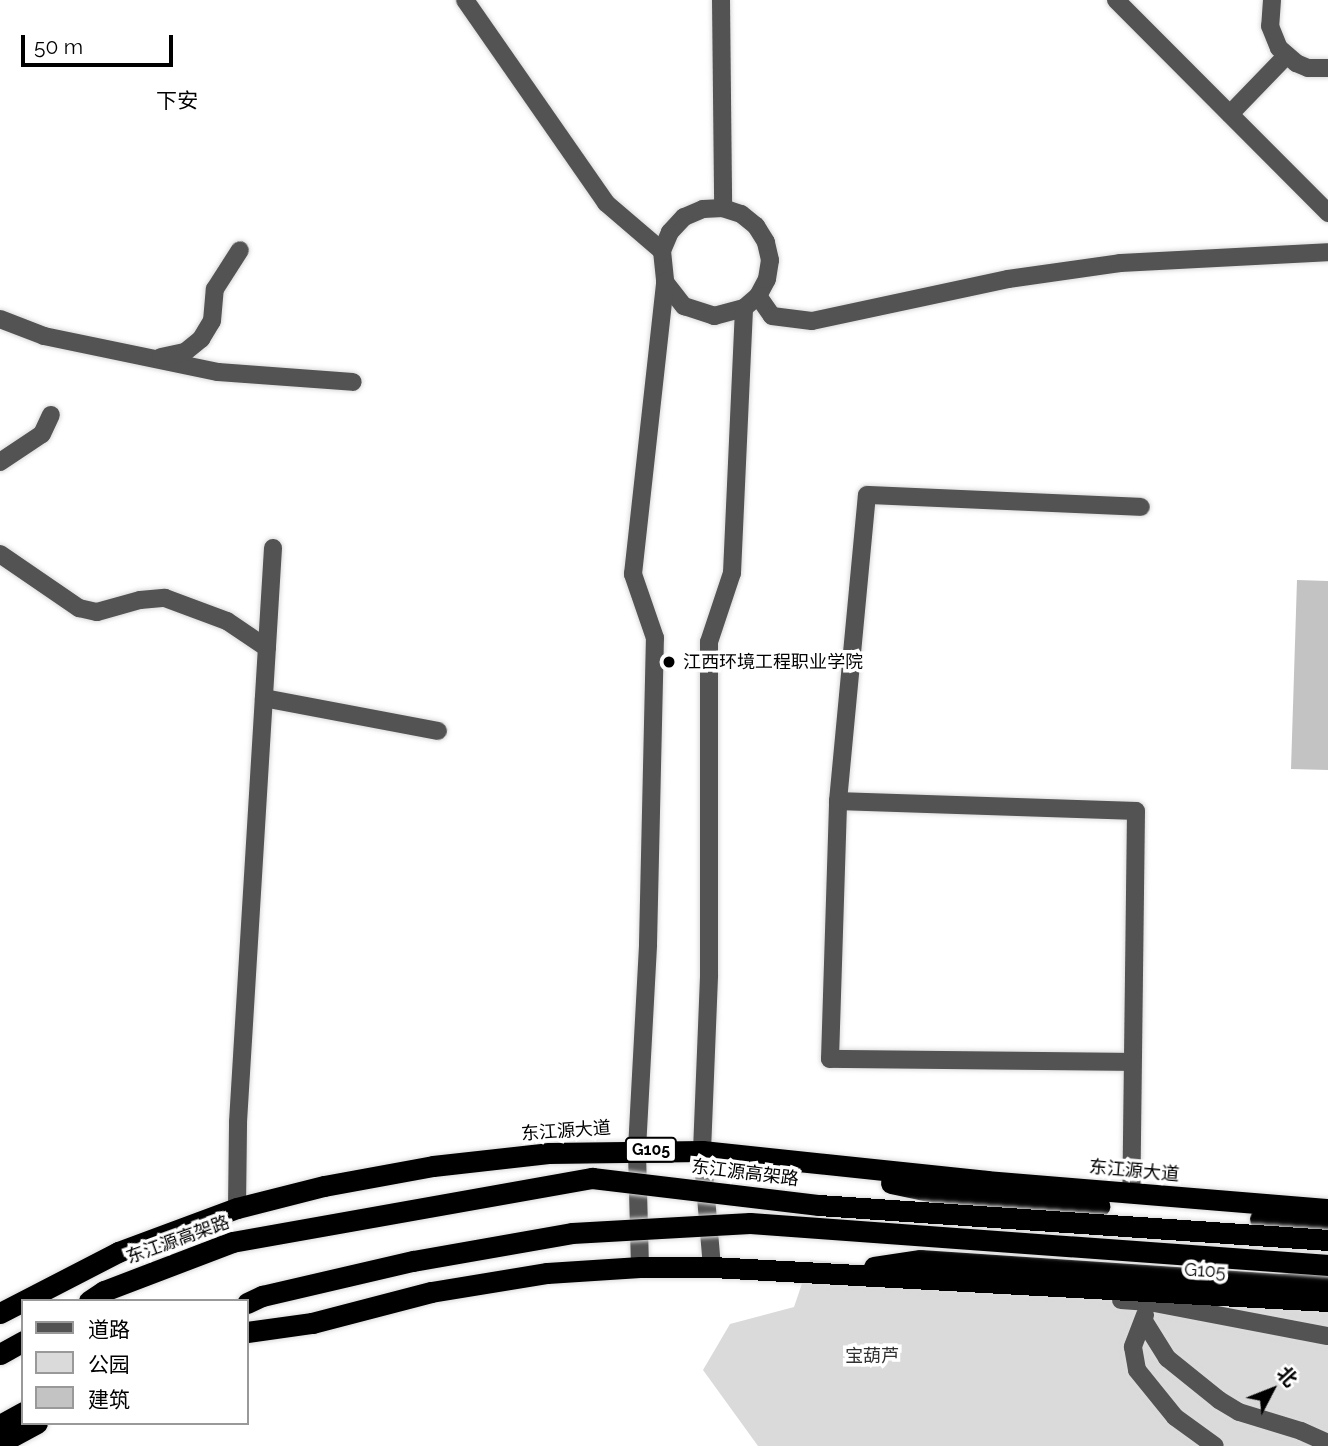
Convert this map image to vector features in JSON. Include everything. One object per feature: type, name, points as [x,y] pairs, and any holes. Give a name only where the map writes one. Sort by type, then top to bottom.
[{"type":"highway","name":"东江源大道","points":[[24,1299],[118,1252],[237,1208],[324,1186],[433,1166],[548,1153],[637,1149],[702,1151],[1131,1194],[1327,1209]]},
{"type":"highway","points":[[775,1159],[938,1193],[1327,1209]]},
{"type":"highway","name":"东江源高架路","points":[[92,1299],[104,1291],[232,1242],[592,1178],[819,1205],[1328,1240]]},
{"type":"highway","points":[[248,1303],[262,1296],[414,1261],[572,1233],[750,1223],[1328,1265]]},
{"type":"highway","points":[[834,1273],[920,1260],[1280,1284],[1328,1280]]},
{"type":"highway","name":"G105","points":[[248,1332],[312,1323],[431,1292],[522,1277],[640,1267],[712,1267],[834,1273],[1328,1301]]},
{"type":"highway","points":[[0,1299],[40,1290]]},
{"type":"highway","name":"东江源大道","points":[[0,1313],[21,1301]]},
{"type":"highway","points":[[0,1354],[21,1341]]},
{"type":"highway","points":[[0,1425],[21,1413]]},
{"type":"highway","points":[[0,1443],[33,1425]]},
{"type":"street","points":[[465,0],[606,203],[662,251]]},
{"type":"street","points":[[722,0],[723,208]]},
{"type":"street","points":[[1116,0],[1328,213]]},
{"type":"street","points":[[1272,0],[1270,26],[1273,37],[1286,57],[1307,68],[1328,68]]},
{"type":"street","points":[[1230,114],[1286,57]]},
{"type":"street","points":[[640,1267],[637,1149],[648,944],[655,638],[633,574],[665,282],[662,251],[670,232],[684,217],[702,209],[723,208],[741,214],[756,226],[766,242],[770,260],[767,279],[751,302],[732,573],[709,642],[709,975],[702,1151],[712,1267]]},
{"type":"street","points":[[150,359],[185,352],[201,339],[212,321],[215,289],[240,250]]},
{"type":"street","points":[[751,302],[772,316],[812,321],[1008,279],[1120,263],[1328,252]]},
{"type":"street","points":[[665,282],[684,306],[714,316],[751,302]]},
{"type":"street","points":[[0,319],[44,336],[218,372],[353,382]]},
{"type":"street","points":[[0,462],[42,433],[51,415]]},
{"type":"street","points":[[1132,1062],[830,1059],[838,801],[867,495],[1141,507]]},
{"type":"street","points":[[237,1208],[238,1122],[273,548]]},
{"type":"street","points":[[0,554],[79,608],[97,612],[139,600],[165,598],[227,621],[267,648]]},
{"type":"street","points":[[264,698],[438,731]]},
{"type":"street","points":[[838,801],[1136,811],[1131,1194]]},
{"type":"street","points":[[874,1283],[1149,1302],[1328,1336]]},
{"type":"street","points":[[1149,1302],[1133,1347],[1138,1370],[1175,1417],[1215,1446]]},
{"type":"street","points":[[1144,1321],[1167,1359],[1219,1401],[1239,1412],[1301,1431],[1328,1443]]},
{"type":"green space","name":"宝葫芦","points":[[810,1260],[1328,1303],[1328,1446],[758,1446],[703,1370],[730,1324],[794,1307]]},
{"type":"building","points":[[1297,580],[1328,581],[1328,770],[1291,769]]},
{"type":"place","name":"江西环境工程职业学院","points":[[669,662]]},
{"type":"district","name":"下安","points":[[177,101]]}]
